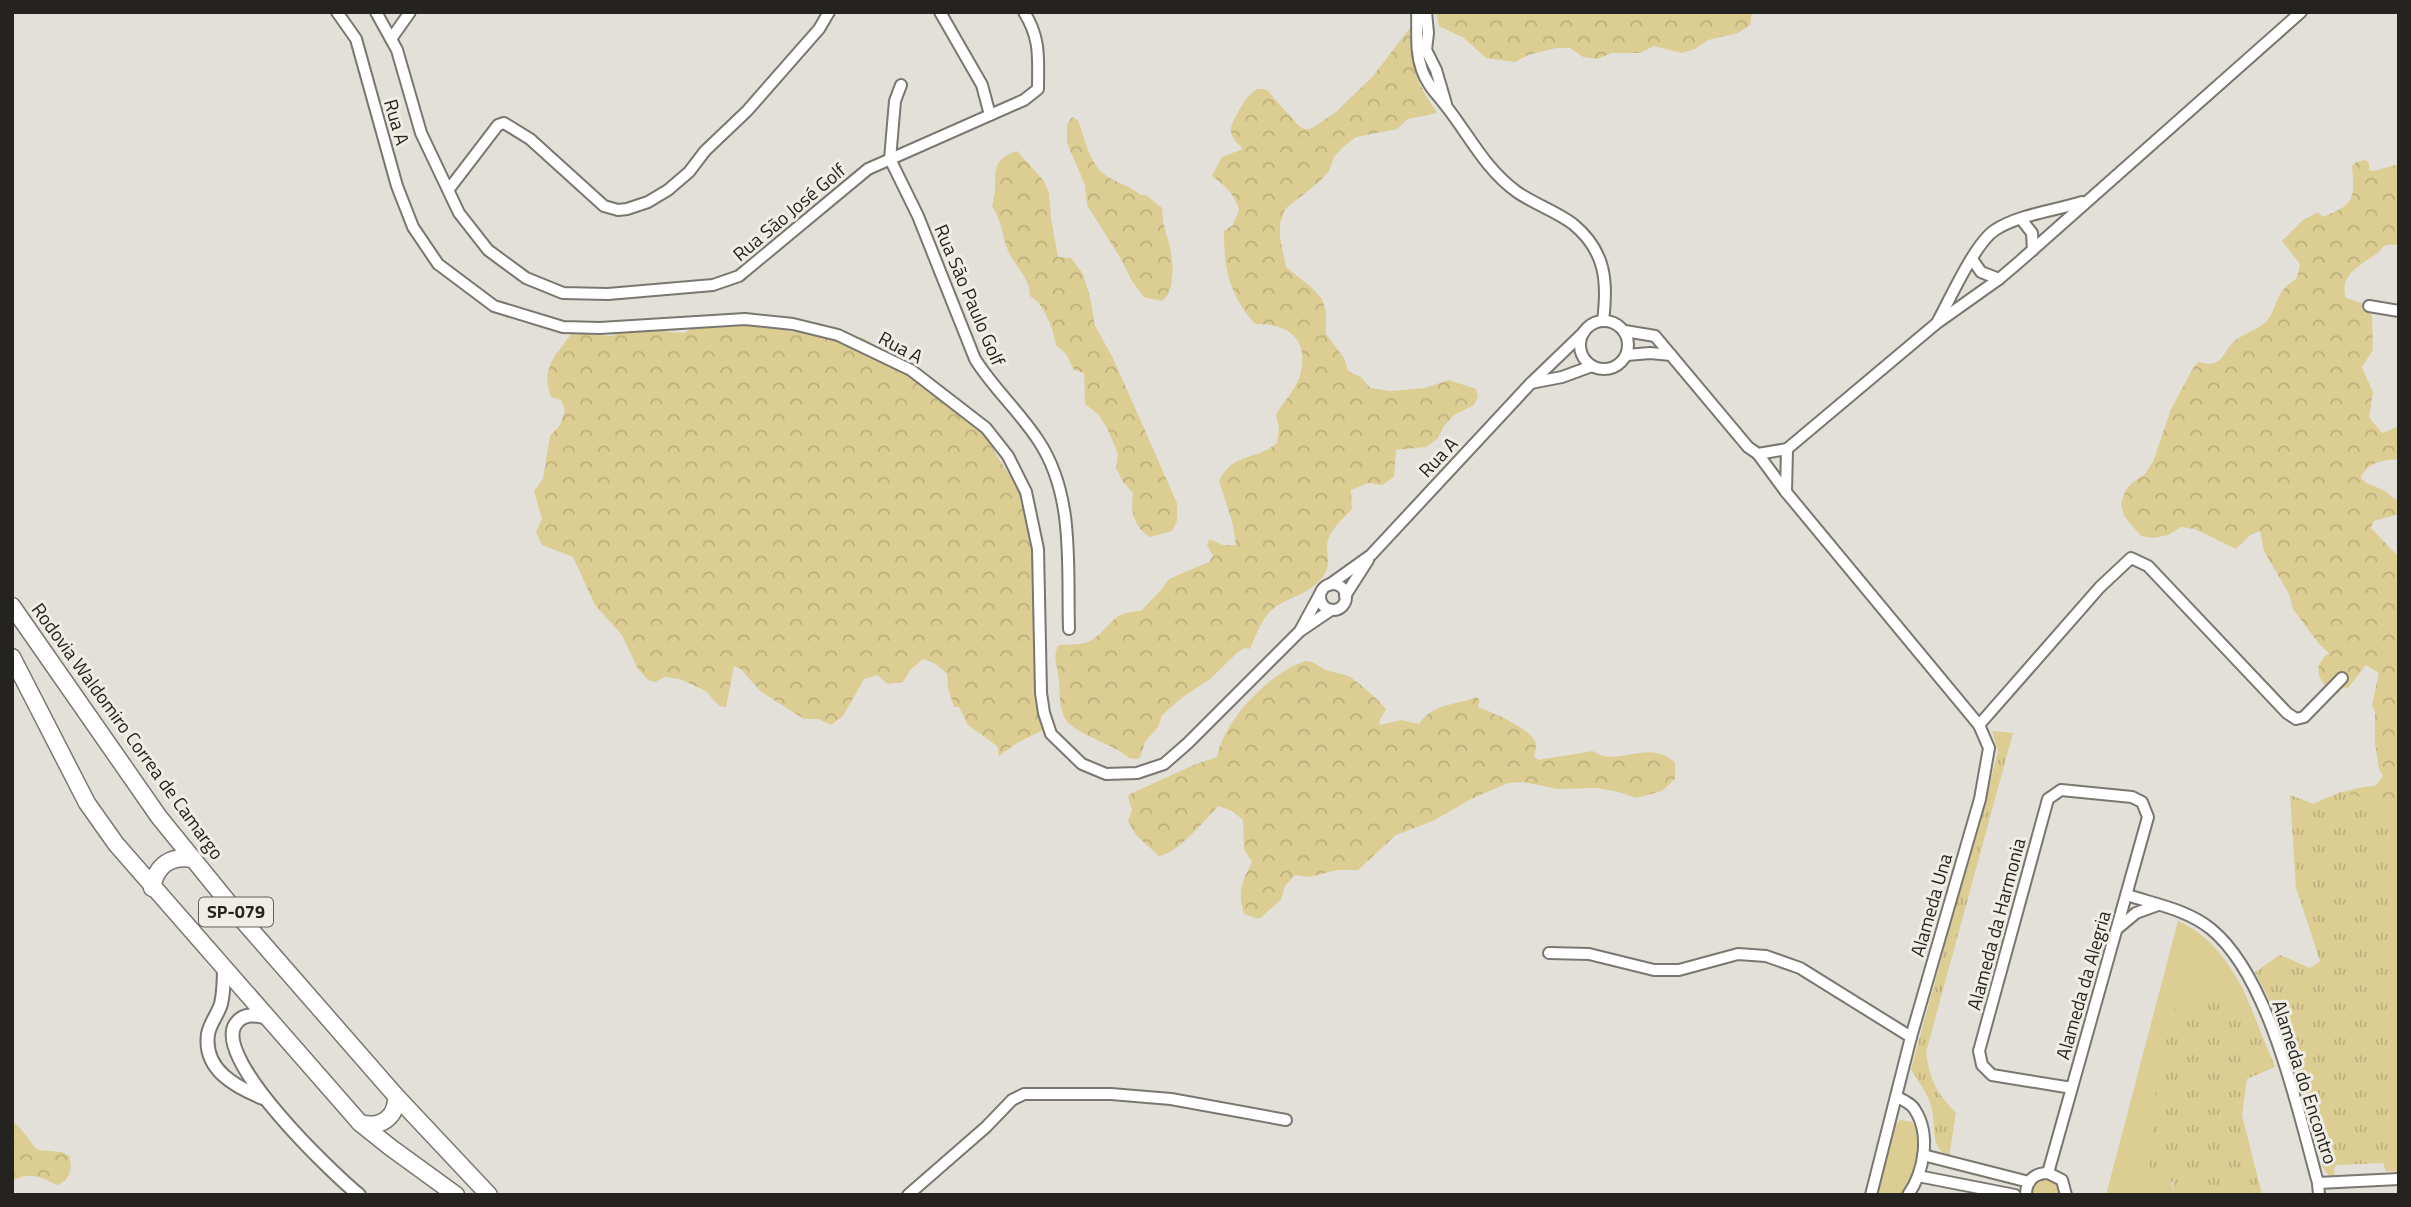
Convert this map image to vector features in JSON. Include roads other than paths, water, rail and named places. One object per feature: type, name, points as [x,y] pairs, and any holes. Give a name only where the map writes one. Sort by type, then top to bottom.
[{"type":"main road","name":"Rodovia Waldomiro Correa de Camargo","points":[[12,606],[152,807],[244,923],[396,1096],[489,1195]]},
{"type":"main road","name":"SP-079","points":[[12,657],[87,803],[152,888],[360,1123],[456,1195]]},
{"type":"main road","points":[[152,888],[158,869],[165,863],[184,857],[193,859]]},
{"type":"main road","points":[[360,1123],[376,1125],[389,1118],[394,1111],[396,1096]]},
{"type":"street","name":"Rua A","points":[[337,12],[356,39],[397,186],[413,227],[438,264],[494,306],[563,327],[600,328],[745,319],[793,324],[838,335],[911,370],[986,428],[1008,456],[1026,492],[1031,515],[1038,549],[1041,693],[1051,734],[1082,764],[1106,774],[1137,773],[1164,764],[1300,631],[1343,605],[1345,596],[1371,555],[1531,383],[1584,332]]},
{"type":"street","name":"Rua São José Golf","points":[[376,12],[397,50],[421,133],[459,213],[488,250],[526,278],[563,293],[608,294],[713,285],[739,276],[868,169],[1024,100],[1038,89],[1038,42],[1024,12]]},
{"type":"street","points":[[391,39],[410,12]]},
{"type":"street","points":[[449,189],[498,125],[505,123],[530,139],[604,206],[618,210],[648,202],[689,173],[705,151],[747,111],[823,24],[829,12]]},
{"type":"street","points":[[940,12],[982,85],[990,115]]},
{"type":"street","points":[[1417,12],[1417,51],[1423,73],[1470,143],[1492,169],[1517,191],[1573,224],[1601,261],[1607,290],[1603,321]]},
{"type":"street","points":[[1426,12],[1426,50],[1436,70],[1447,106]]},
{"type":"street","points":[[1758,454],[1787,449],[1937,323],[1999,279],[2301,12]]},
{"type":"street","points":[[890,159],[895,101],[901,85]]},
{"type":"street","name":"Rua São Paulo Golf","points":[[890,159],[918,216],[975,359],[1039,442],[1053,470],[1066,519],[1069,629]]},
{"type":"street","points":[[1937,323],[1979,245],[1995,230],[2021,219],[2085,202]]},
{"type":"street","points":[[2021,219],[2032,233],[2033,250]]},
{"type":"street","points":[[1972,259],[1981,272],[1999,279]]},
{"type":"street","points":[[2369,306],[2399,311]]},
{"type":"street","points":[[1592,366],[1582,355],[1581,340],[1584,332],[1595,322],[1611,322],[1625,331],[1655,336],[1748,447],[1758,454],[1786,492],[1979,724],[2100,587],[2131,558],[2148,566],[2287,713],[2296,719],[2304,717],[2342,678]]},
{"type":"street","points":[[1625,331],[1628,339],[1627,355]]},
{"type":"street","points":[[1531,383],[1562,377],[1592,366],[1607,369],[1615,367],[1627,355],[1671,355]]},
{"type":"street","points":[[1786,492],[1787,449]]},
{"type":"street","name":"Rua A","points":[[1300,631],[1320,594],[1371,555]]},
{"type":"street","points":[[1329,585],[1338,586],[1345,596]]},
{"type":"street","points":[[1320,594],[1321,603],[1331,610]]},
{"type":"street","name":"Alameda Una","points":[[1871,1195],[1911,1037],[1980,799],[1989,748],[1979,724]]},
{"type":"street","name":"Alameda da Harmonia","points":[[2072,1088],[1992,1075],[1982,1065],[1979,1051],[2048,799],[2061,790],[2132,797],[2145,806]]},
{"type":"street","name":"Alameda da Alegria","points":[[2048,1172],[2148,817],[2145,806]]},
{"type":"street","name":"Alameda do Encontro","points":[[2127,895],[2186,913],[2211,929],[2253,982],[2274,1033],[2319,1189]]},
{"type":"street","points":[[2118,928],[2136,913],[2158,905]]},
{"type":"street","points":[[1549,953],[1589,954],[1654,970],[1679,971],[1738,954],[1766,956],[1800,968],[1911,1037]]},
{"type":"street","points":[[223,966],[224,990],[208,1034],[212,1060],[218,1070],[238,1087],[264,1098]]},
{"type":"street","points":[[269,1018],[254,1014],[243,1016],[232,1032],[232,1044],[264,1098],[359,1195]]},
{"type":"street","points":[[908,1195],[986,1127],[1012,1100],[1024,1094],[1111,1094],[1171,1099],[1286,1120]]},
{"type":"street","points":[[1897,1097],[1915,1108],[1923,1133],[1923,1155],[1918,1176],[1908,1195]]},
{"type":"street","points":[[1923,1155],[2029,1182]]},
{"type":"street","points":[[1942,1181],[1939,1175],[1942,1166],[1949,1161]]},
{"type":"street","points":[[1977,1188],[1982,1170]]},
{"type":"street","points":[[2026,1195],[2029,1182],[2037,1174],[2048,1172],[2062,1180],[2066,1195]]},
{"type":"street","points":[[1918,1176],[2015,1195]]},
{"type":"street","points":[[2319,1189],[2399,1179]]}]
